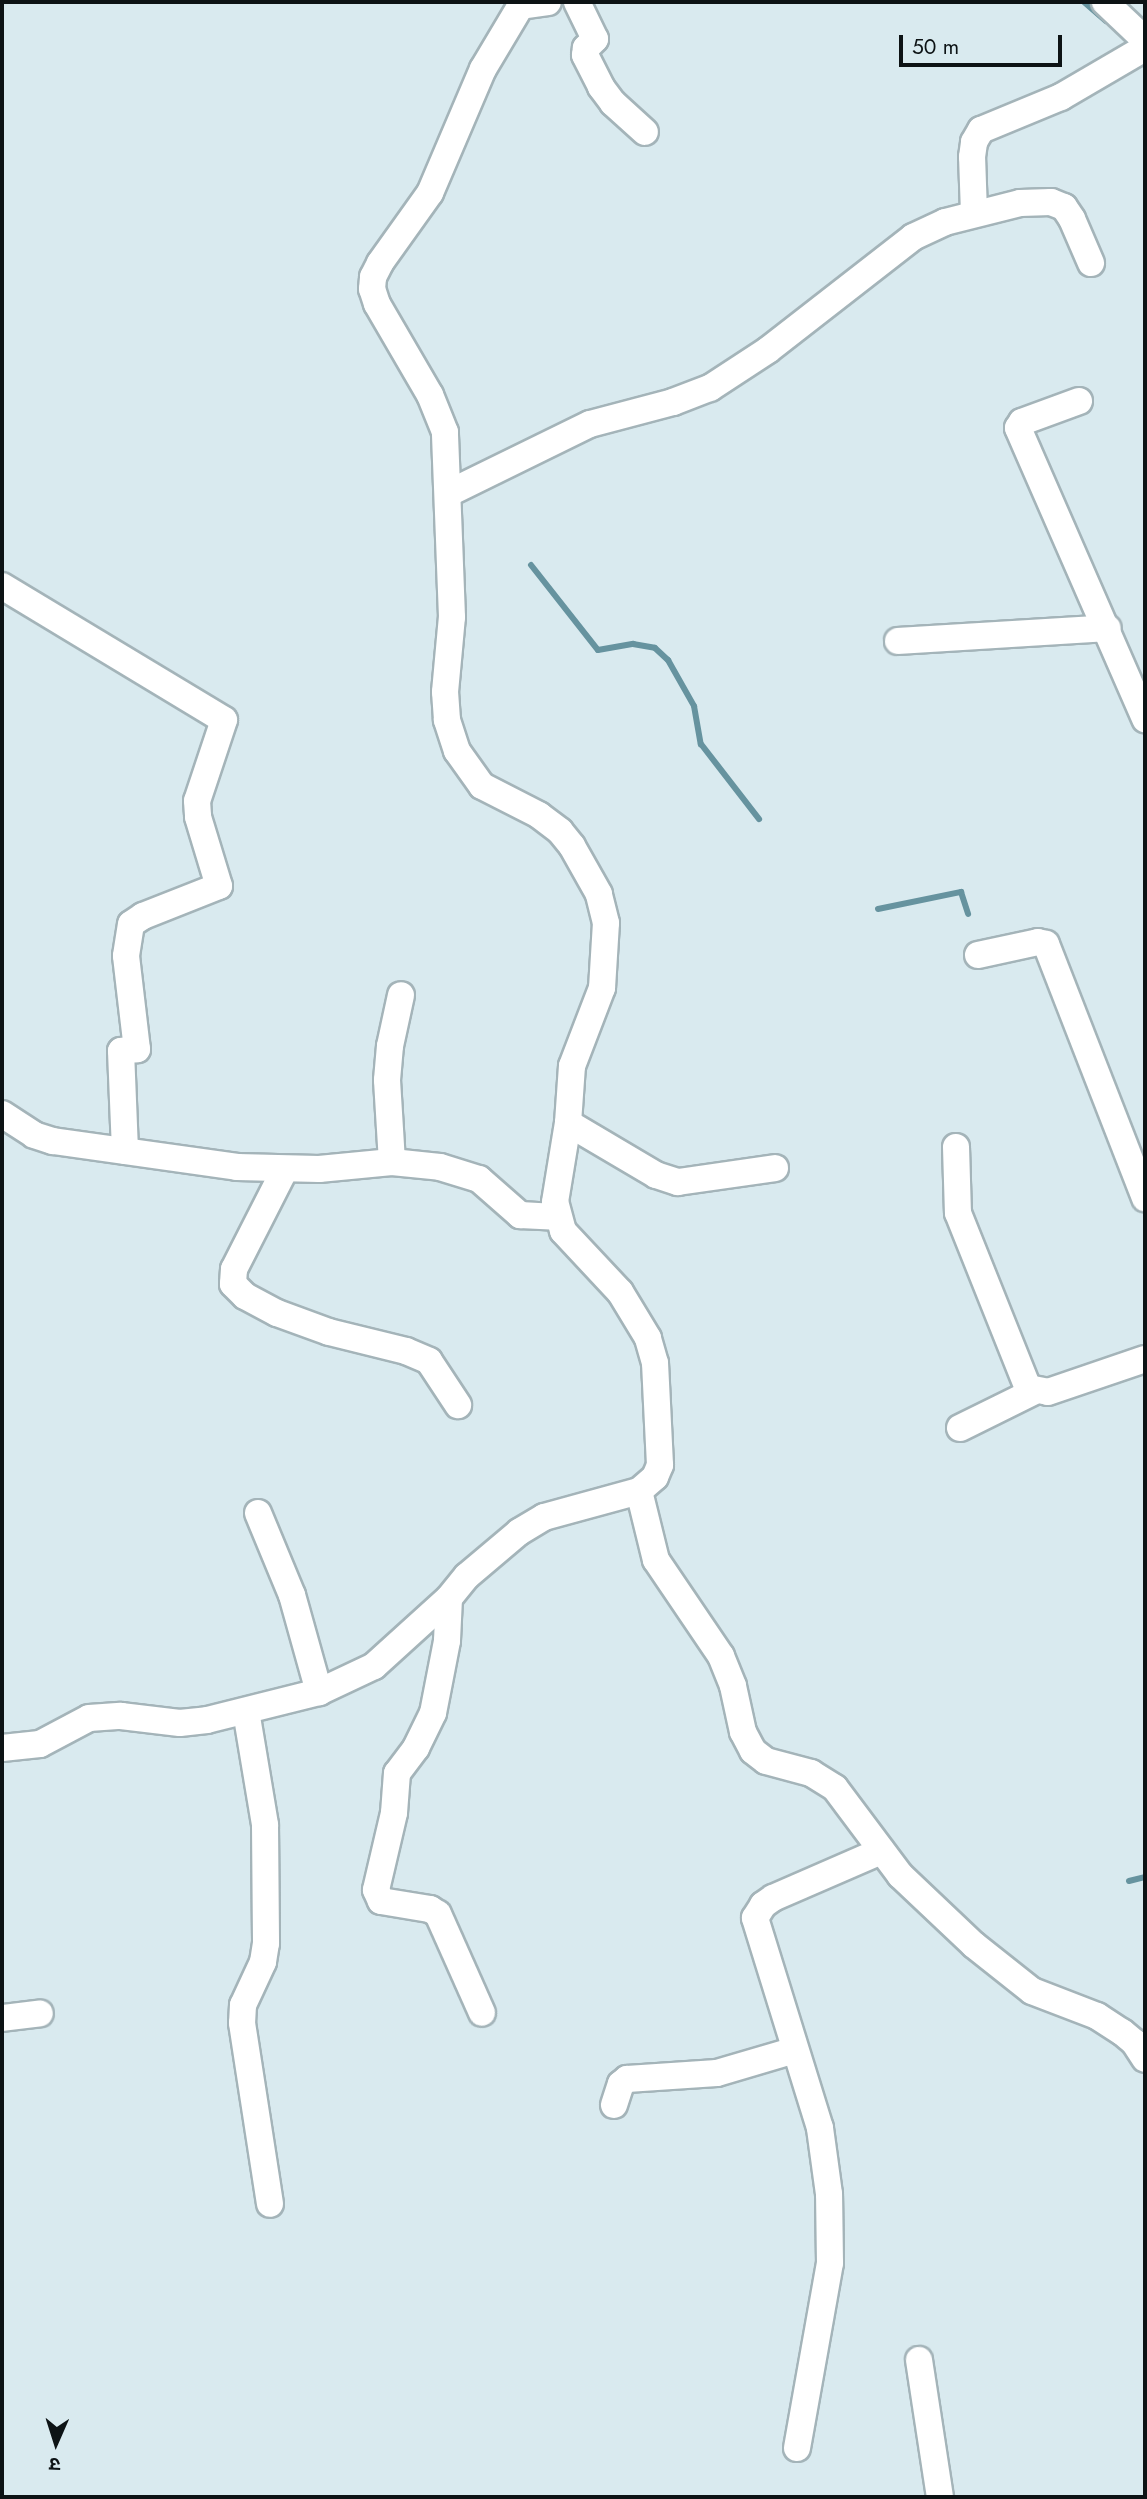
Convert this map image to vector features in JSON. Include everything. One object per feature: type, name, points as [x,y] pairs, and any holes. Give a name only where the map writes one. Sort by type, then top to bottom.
[{"type":"street","points":[[2,1748],[40,1744],[81,1721],[98,1716],[180,1723],[247,1711],[319,1692],[374,1666],[495,1552],[544,1517],[639,1491],[655,1477],[660,1465],[655,1363],[648,1338],[620,1292],[572,1243],[556,1217],[557,1182],[568,1124],[572,1066],[602,988],[606,923],[599,894],[572,846],[560,831],[539,816],[482,786],[457,751],[447,720],[445,692],[452,617],[445,432],[438,411],[377,304],[373,276],[430,193],[496,42],[522,4],[548,2]]},
{"type":"street","points":[[577,2],[595,39],[586,48],[585,55],[601,87],[613,103],[645,132]]},
{"type":"street","points":[[974,213],[972,157],[974,142],[981,130],[1061,97],[1141,48],[1105,2]]},
{"type":"street","points":[[449,493],[590,424],[673,402],[710,388],[768,351],[913,237],[945,222],[974,213],[1038,201],[1064,207],[1091,263]]},
{"type":"street","points":[[1079,401],[1022,422],[1017,428],[1108,628],[1145,719]]},
{"type":"street","points":[[2,586],[224,720],[197,801],[198,817],[219,886],[143,916],[131,924],[126,956],[137,1049],[121,1051],[125,1151]]},
{"type":"street","points":[[898,640],[1108,628]]},
{"type":"street","points":[[978,955],[1038,942],[1046,944],[1145,1198]]},
{"type":"street","points":[[391,1162],[387,1080],[390,1046],[401,995]]},
{"type":"street","points":[[2,1114],[34,1135],[52,1141],[237,1167],[285,1169],[391,1162],[418,1163],[461,1172],[479,1179],[520,1215],[536,1218],[556,1217]]},
{"type":"street","points":[[568,1124],[656,1175],[678,1182],[702,1181],[775,1168]]},
{"type":"street","points":[[956,1147],[958,1213],[1025,1381],[1033,1392]]},
{"type":"street","points":[[285,1169],[233,1269],[233,1284],[245,1296],[277,1313],[329,1332],[406,1351],[429,1361],[458,1405]]},
{"type":"street","points":[[960,1428],[1033,1392],[1048,1392],[1145,1359]]},
{"type":"street","points":[[639,1491],[656,1560],[721,1656],[733,1686],[748,1745],[766,1761],[811,1773],[835,1788],[881,1851],[920,1896],[1006,1973],[1032,1991],[1111,2024],[1134,2042],[1145,2059]]},
{"type":"street","points":[[258,1513],[292,1595],[319,1692]]},
{"type":"street","points":[[449,1598],[447,1641],[433,1713],[426,1732],[394,1781],[394,1813],[376,1890],[381,1901],[430,1909],[438,1914],[482,2013]]},
{"type":"street","points":[[247,1711],[265,1825],[266,1943],[263,1962],[244,1999],[242,2023],[270,2204]]},
{"type":"street","points":[[797,2448],[825,2301],[832,2230],[827,2161],[820,2128],[756,1929],[758,1911],[773,1898],[881,1851]]},
{"type":"street","points":[[2,2018],[40,2013]]},
{"type":"street","points":[[614,2105],[621,2084],[627,2079],[718,2073],[795,2050]]},
{"type":"street","points":[[919,2360],[940,2497]]},
{"type":"waterway","points":[[1084,2],[1106,21]]},
{"type":"waterway","points":[[531,565],[598,650],[633,644],[655,648],[668,660],[694,706],[701,744],[759,819]]},
{"type":"waterway","points":[[878,909],[961,892],[968,914]]},
{"type":"waterway","points":[[1129,1881],[1145,1877]]}]
